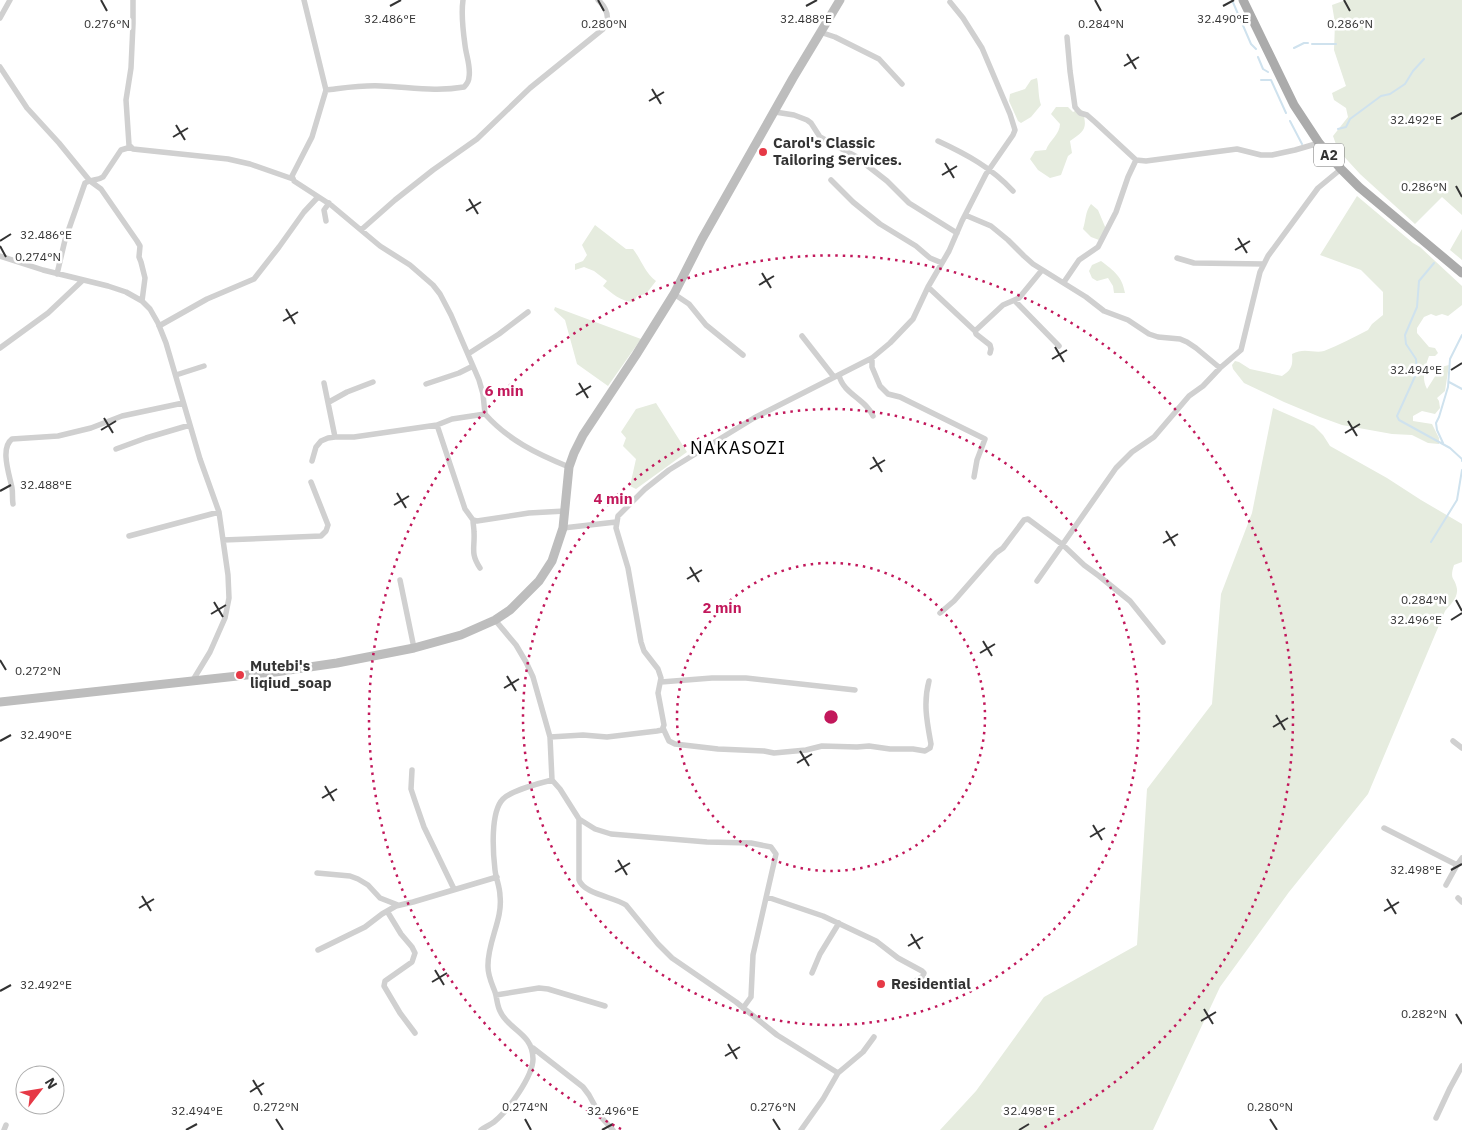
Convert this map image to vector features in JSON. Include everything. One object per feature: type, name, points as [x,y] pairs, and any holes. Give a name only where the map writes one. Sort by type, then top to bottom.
[{"type":"main road","name":"A2","points":[[1243,0],[1294,104],[1319,143],[1359,187],[1462,273]]},
{"type":"street","points":[[0,18],[10,0]]},
{"type":"street","points":[[134,0],[131,59],[126,100],[129,145],[133,149],[228,159],[250,164],[294,179]]},
{"type":"street","points":[[304,0],[326,90],[312,137],[292,176],[294,181],[329,203],[380,246],[410,265],[433,285],[451,315],[479,380],[483,394],[485,414],[509,437],[532,451],[569,467]]},
{"type":"street","points":[[326,90],[360,86],[427,90],[464,87],[467,84],[470,71],[464,45],[463,0]]},
{"type":"street","points":[[361,230],[432,170],[477,139],[530,88],[603,29],[608,21],[607,13],[604,4],[598,0]]},
{"type":"street","points":[[0,702],[275,672],[338,663],[414,648],[461,635],[495,620],[510,610],[543,577],[552,561],[562,528],[569,467],[583,435],[674,294],[698,246],[838,1]]},
{"type":"street","points":[[929,681],[925,701],[931,744],[930,748],[925,751],[869,746],[822,746],[806,750],[774,753],[718,749],[675,744],[669,741],[663,728],[664,723],[658,693],[661,678],[658,669],[644,651],[641,642],[628,568],[616,528],[616,522],[621,513],[645,489],[669,470],[754,418],[872,358],[890,343],[913,319],[989,169],[1015,130],[1006,103],[982,48],[963,18],[950,2]]},
{"type":"street","points":[[820,32],[835,37],[879,59],[902,84]]},
{"type":"street","points":[[1067,36],[1075,108],[1080,113],[1087,115],[1136,160],[1146,161],[1237,149],[1261,155],[1272,155],[1319,143]]},
{"type":"street","points":[[0,66],[27,108],[90,181],[101,189],[137,241],[140,246],[139,257],[145,278],[142,301]]},
{"type":"street","points":[[775,112],[802,117],[807,120],[820,137],[855,156],[887,181],[909,203],[957,233]]},
{"type":"street","points":[[938,141],[973,158],[989,169],[1012,191]]},
{"type":"street","points":[[57,274],[84,183],[99,180],[103,177],[121,150],[131,147]]},
{"type":"street","points":[[1064,282],[1079,260],[1098,247],[1116,212],[1136,160]]},
{"type":"street","points":[[1038,580],[1122,461],[1154,437],[1189,396],[1203,386],[1241,350],[1260,272],[1264,264],[1279,240],[1318,188],[1341,169]]},
{"type":"street","points":[[831,180],[853,202],[880,224],[916,246],[930,258],[942,262]]},
{"type":"street","points":[[160,326],[207,300],[254,279],[304,212],[318,197]]},
{"type":"street","points":[[326,220],[324,210],[329,203]]},
{"type":"street","points":[[965,215],[991,226],[1042,270],[1064,282],[1104,312],[1128,320],[1158,337],[1180,339],[1187,342],[1220,368]]},
{"type":"street","points":[[0,256],[57,274],[126,292],[142,301],[150,309],[160,326],[219,512],[228,575],[229,598],[225,618],[210,652],[193,680]]},
{"type":"street","points":[[1176,258],[1194,264],[1264,264]]},
{"type":"street","points":[[975,331],[1003,305],[1015,301],[1025,293],[1042,270]]},
{"type":"street","points":[[0,348],[48,313],[82,280]]},
{"type":"street","points":[[928,287],[976,334],[990,345],[990,353]]},
{"type":"street","points":[[674,294],[689,304],[706,325],[742,356]]},
{"type":"street","points":[[1015,301],[1059,346]]},
{"type":"street","points":[[468,354],[528,312]]},
{"type":"street","points":[[802,336],[841,383],[870,409],[873,416]]},
{"type":"street","points":[[872,358],[872,367],[880,386],[888,394],[900,397],[984,439],[974,477]]},
{"type":"street","points":[[176,375],[204,366]]},
{"type":"street","points":[[426,384],[459,373],[473,366]]},
{"type":"street","points":[[324,382],[335,436]]},
{"type":"street","points":[[329,402],[347,392],[374,382]]},
{"type":"street","points":[[13,504],[12,487],[3,459],[3,447],[6,442],[12,439],[58,436],[92,428],[122,416],[183,403]]},
{"type":"street","points":[[312,461],[316,447],[321,441],[335,436],[354,437],[437,425],[452,419],[485,414]]},
{"type":"street","points":[[116,449],[190,425]]},
{"type":"street","points":[[437,425],[465,509],[473,520],[475,533],[472,548],[480,568]]},
{"type":"street","points":[[224,540],[321,536],[326,531],[328,525],[311,482]]},
{"type":"street","points":[[473,520],[565,511]]},
{"type":"street","points":[[129,536],[219,512]]},
{"type":"street","points":[[940,613],[954,601],[996,553],[1003,548],[1024,520],[1028,519],[1130,601],[1162,642]]},
{"type":"street","points":[[562,528],[616,522]]},
{"type":"street","points":[[400,580],[414,648]]},
{"type":"street","points":[[495,620],[516,645],[533,678],[550,737],[552,780],[579,819],[595,829],[610,834],[706,842],[751,843],[775,850],[776,854],[767,897],[753,955],[751,997],[743,1008]]},
{"type":"street","points":[[660,682],[712,678],[746,678],[855,690]]},
{"type":"street","points":[[550,737],[583,735],[624,736],[657,731],[663,728]]},
{"type":"street","points":[[1453,741],[1462,748]]},
{"type":"street","points":[[412,770],[411,789],[424,827],[454,889]]},
{"type":"street","points":[[481,1130],[494,1122],[505,1111],[533,1065],[532,1048],[528,1040],[500,1011],[488,967],[489,948],[501,899],[494,847],[495,818],[498,806],[503,799],[552,780]]},
{"type":"street","points":[[579,819],[579,880],[582,886],[597,894],[621,901],[672,958],[700,976],[777,1035],[838,1073]]},
{"type":"street","points":[[1384,828],[1457,864]]},
{"type":"street","points":[[1446,885],[1462,858]]},
{"type":"street","points":[[317,873],[350,876],[358,879],[368,885],[380,898],[398,905]]},
{"type":"street","points":[[318,950],[365,927],[387,910],[398,905],[497,877]]},
{"type":"street","points":[[767,897],[824,916],[876,941],[898,958],[924,973],[923,976],[914,982]]},
{"type":"street","points":[[387,910],[401,934],[416,953],[412,962],[386,981],[384,986],[400,1013],[415,1033]]},
{"type":"street","points":[[812,973],[820,954],[839,923]]},
{"type":"street","points":[[496,995],[539,988],[605,1006]]},
{"type":"street","points":[[801,1130],[823,1099],[838,1073],[863,1052],[874,1037]]},
{"type":"street","points":[[532,1048],[583,1087],[601,1117],[613,1130]]},
{"type":"street","points":[[1436,1118],[1462,1066]]},
{"type":"shaded area","points":[[1343,0],[1462,0],[1462,215],[1442,197],[1415,224],[1360,174],[1338,150],[1333,136],[1348,117],[1346,108],[1334,100],[1332,93],[1346,86],[1334,50],[1335,23],[1332,5]]},
{"type":"shaded area","points":[[1037,78],[1041,105],[1031,117],[1021,123],[1018,121],[1009,101],[1010,94],[1025,89],[1031,80]]},
{"type":"shaded area","points":[[1056,107],[1068,107],[1073,112],[1079,109],[1082,110],[1085,125],[1082,132],[1070,141],[1072,153],[1068,156],[1061,175],[1050,178],[1038,170],[1030,159],[1035,151],[1046,150],[1060,128],[1060,124],[1051,114]]},
{"type":"shaded area","points":[[1357,196],[1420,247],[1462,286],[1462,305],[1448,316],[1431,314],[1424,317],[1417,328],[1417,333],[1429,347],[1435,348],[1438,353],[1435,356],[1429,356],[1426,364],[1424,377],[1427,389],[1441,367],[1449,365],[1445,391],[1437,398],[1440,408],[1435,414],[1422,411],[1413,416],[1413,421],[1432,424],[1439,438],[1439,444],[1428,443],[1412,435],[1392,434],[1342,425],[1320,417],[1244,383],[1233,369],[1232,365],[1235,361],[1250,369],[1282,376],[1291,367],[1292,354],[1301,351],[1320,352],[1330,349],[1368,330],[1383,315],[1383,292],[1361,270],[1320,255]]},
{"type":"shaded area","points":[[1091,204],[1098,210],[1106,229],[1099,240],[1091,237],[1083,229]]},
{"type":"shaded area","points":[[595,225],[626,249],[633,249],[649,274],[656,281],[646,294],[637,296],[634,302],[621,299],[603,286],[607,281],[594,271],[584,267],[575,270],[575,264],[583,261],[587,255],[582,245]]},
{"type":"shaded area","points":[[1462,229],[1462,260],[1450,250]]},
{"type":"shaded area","points":[[1101,261],[1120,278],[1125,293],[1114,293],[1113,286],[1108,278],[1097,281],[1092,278],[1089,271],[1092,265]]},
{"type":"shaded area","points":[[555,307],[641,339],[608,386],[577,364],[565,320],[554,310]]},
{"type":"shaded area","points":[[656,403],[687,452],[636,489],[630,486],[636,459],[623,446],[626,438],[621,432],[636,409]]},
{"type":"shaded area","points":[[1273,408],[1314,426],[1330,446],[1462,524],[1462,562],[1454,565],[1452,574],[1457,589],[1456,595],[1445,611],[1368,794],[1289,892],[1220,987],[1153,1130],[940,1130],[976,1091],[1044,997],[1137,945],[1147,789],[1212,704],[1221,594],[1252,513]]},
{"type":"waterway","points":[[1232,0],[1251,44],[1256,49]]},
{"type":"waterway","points":[[1294,48],[1308,43]]},
{"type":"waterway","points":[[1312,44],[1336,44]]},
{"type":"waterway","points":[[1258,57],[1263,69],[1268,72]]},
{"type":"waterway","points":[[1338,129],[1346,127],[1350,119],[1381,96],[1390,94],[1405,84],[1424,59]]},
{"type":"waterway","points":[[1261,80],[1271,80],[1286,113]]},
{"type":"waterway","points":[[1290,121],[1302,144]]},
{"type":"waterway","points":[[1434,263],[1419,281],[1417,307],[1405,335],[1406,344],[1416,359],[1417,372],[1397,416],[1399,420],[1450,448],[1462,461]]},
{"type":"waterway","points":[[1443,443],[1436,423],[1448,387],[1450,359],[1462,335]]},
{"type":"waterway","points":[[1449,382],[1462,389]]},
{"type":"waterway","points":[[1431,542],[1457,500],[1462,470]]},
{"type":"place","name":"Carol's Classic Tailoring Services.","points":[[763,152]]},
{"type":"place","name":"Mutebi's liqiud_soap","points":[[240,675]]},
{"type":"place","name":"Residential","points":[[881,984]]},
{"type":"district","name":"NAKASOZI","points":[[738,448]]}]
